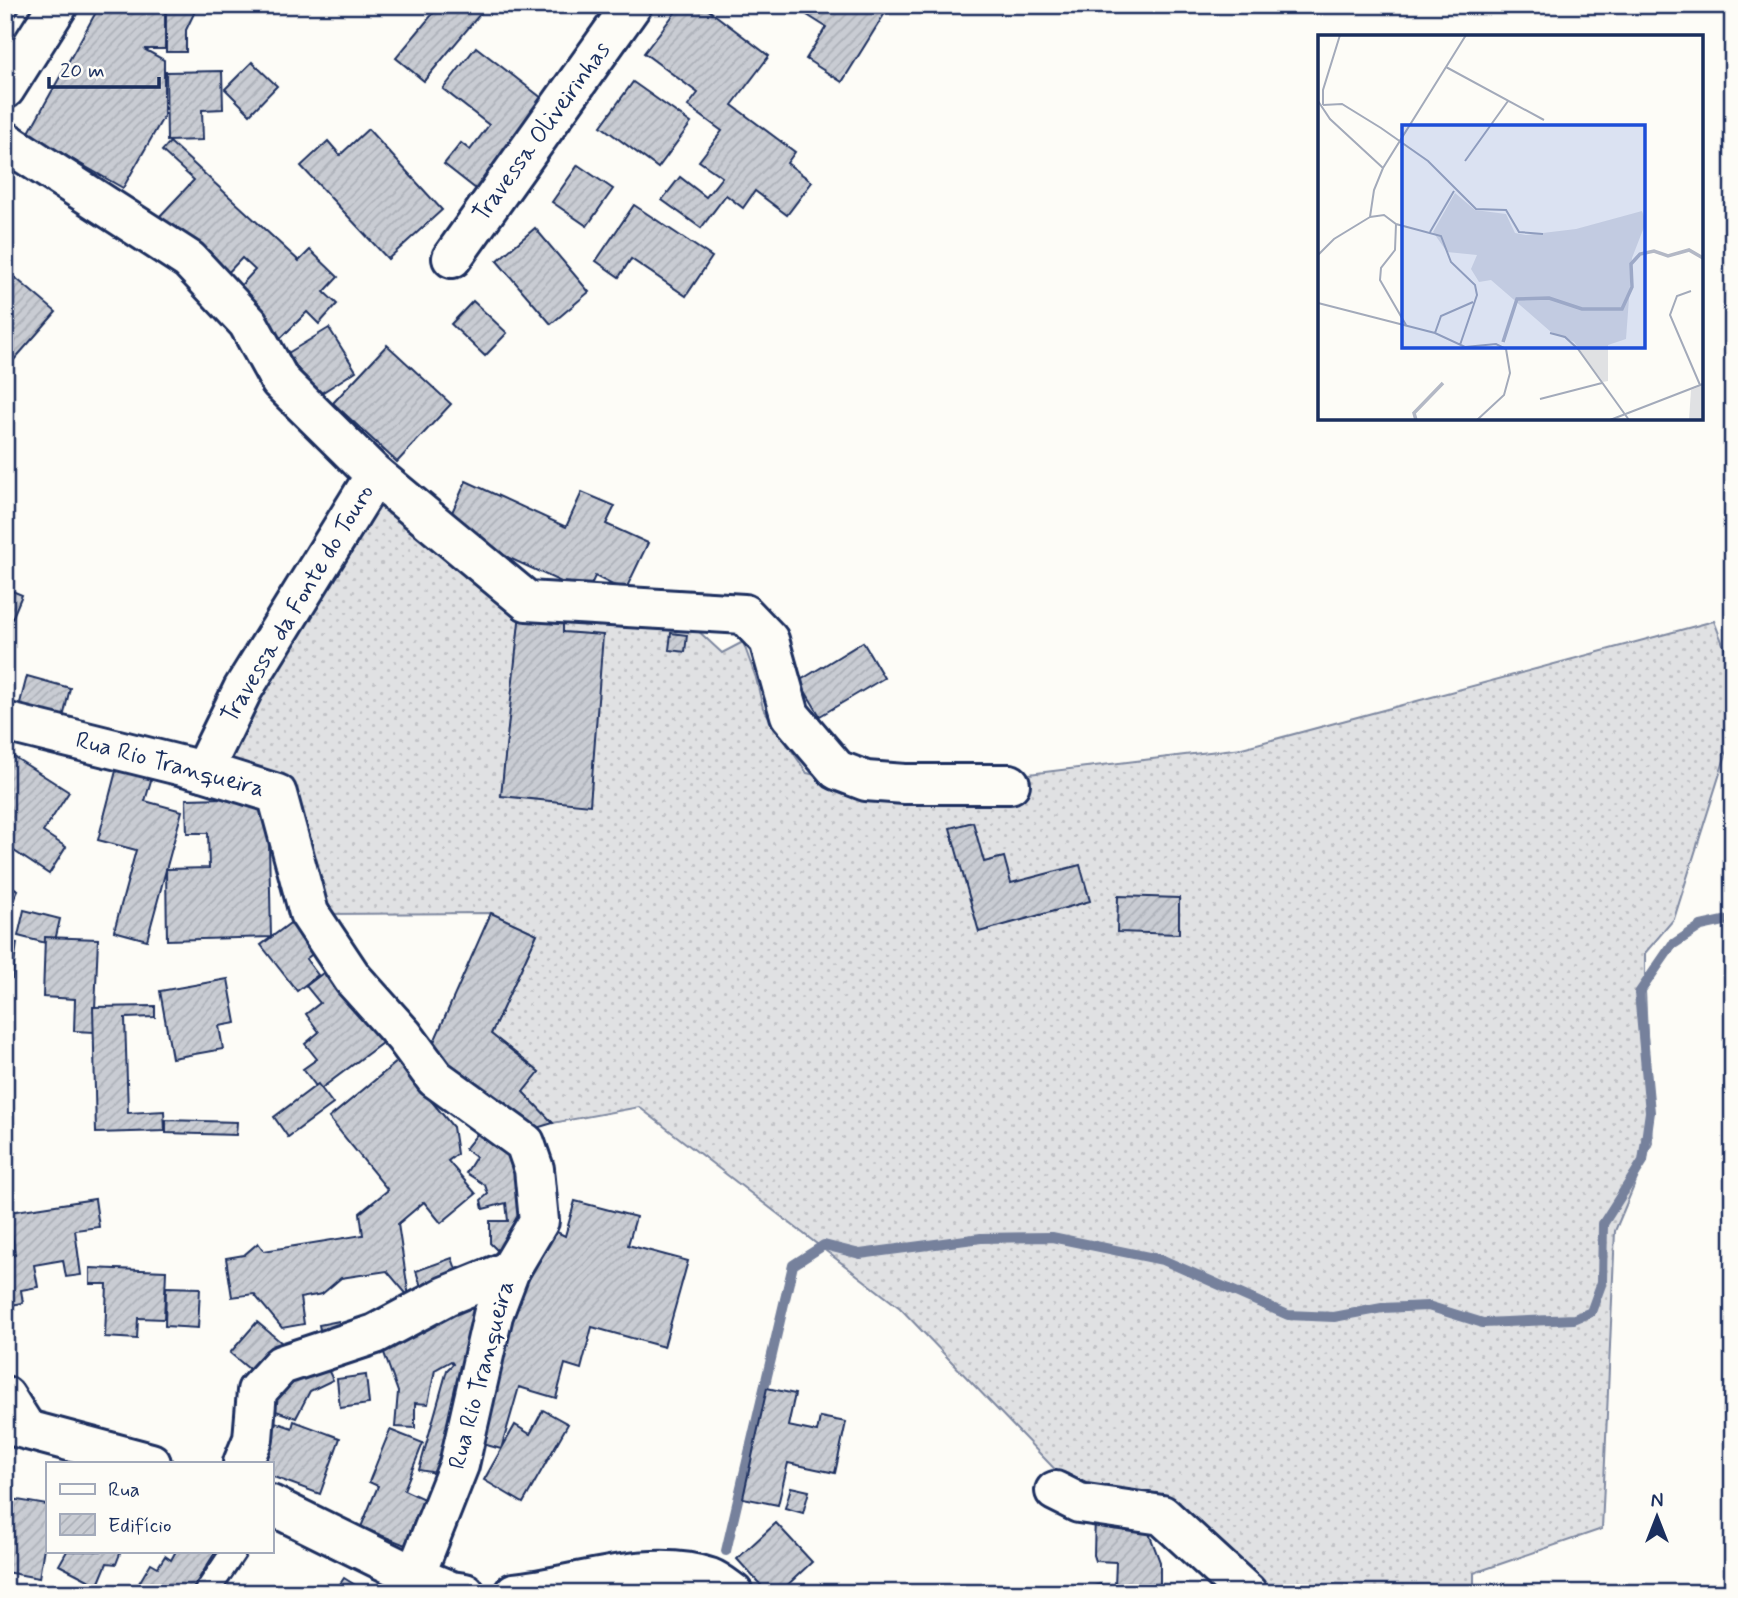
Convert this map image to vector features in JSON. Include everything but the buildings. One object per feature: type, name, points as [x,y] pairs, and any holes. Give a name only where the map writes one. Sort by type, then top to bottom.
[{"type":"street","points":[[5,89],[58,5]]},
{"type":"street","name":"Travessa Oliveirinhas","points":[[452,258],[632,5]]},
{"type":"street","points":[[5,141],[189,260],[248,323],[280,381],[375,475],[527,601],[744,614],[769,640],[789,715],[837,770],[866,781],[905,785],[1010,785]]},
{"type":"street","name":"Travessa da Fonte do Touro","points":[[203,771],[243,689],[375,475]]},
{"type":"street","name":"Rua Rio Tranqueira","points":[[5,722],[203,771],[277,794],[309,914],[353,979],[404,1036],[435,1078],[525,1143],[534,1169],[539,1221],[510,1270],[493,1315],[458,1465],[415,1576]]},
{"type":"street","points":[[243,1462],[253,1439],[257,1391],[281,1365],[375,1334],[446,1296],[510,1270]]},
{"type":"street","points":[[5,1396],[16,1426],[147,1462]]},
{"type":"street","points":[[1055,1491],[1079,1503],[1163,1515],[1247,1593]]},
{"type":"street","points":[[273,1506],[415,1576],[451,1591],[465,1593]]},
{"type":"street","points":[[514,1593],[638,1572],[673,1572],[712,1578],[733,1593]]},
{"type":"lane","points":[[206,1593],[233,1552]]},
{"type":"shaded area","points":[[380,491],[520,612],[694,627],[722,653],[743,642],[763,708],[807,773],[890,791],[1242,748],[1714,621],[1733,670],[1733,732],[1674,919],[1645,953],[1652,1143],[1615,1231],[1602,1529],[1474,1573],[1474,1593],[1261,1593],[1068,1483],[900,1308],[639,1107],[553,1123],[523,1092],[539,1072],[491,1034],[537,934],[491,913],[325,914],[224,767],[251,695]]},
{"type":"waterway","points":[[726,1551],[793,1265],[824,1245],[860,1254],[981,1238],[1052,1237],[1163,1260],[1288,1315],[1334,1317],[1382,1308],[1428,1306],[1483,1323],[1574,1319],[1591,1312],[1602,1282],[1603,1224],[1643,1161],[1650,1112],[1639,993],[1672,945],[1701,926],[1733,919]]}]
